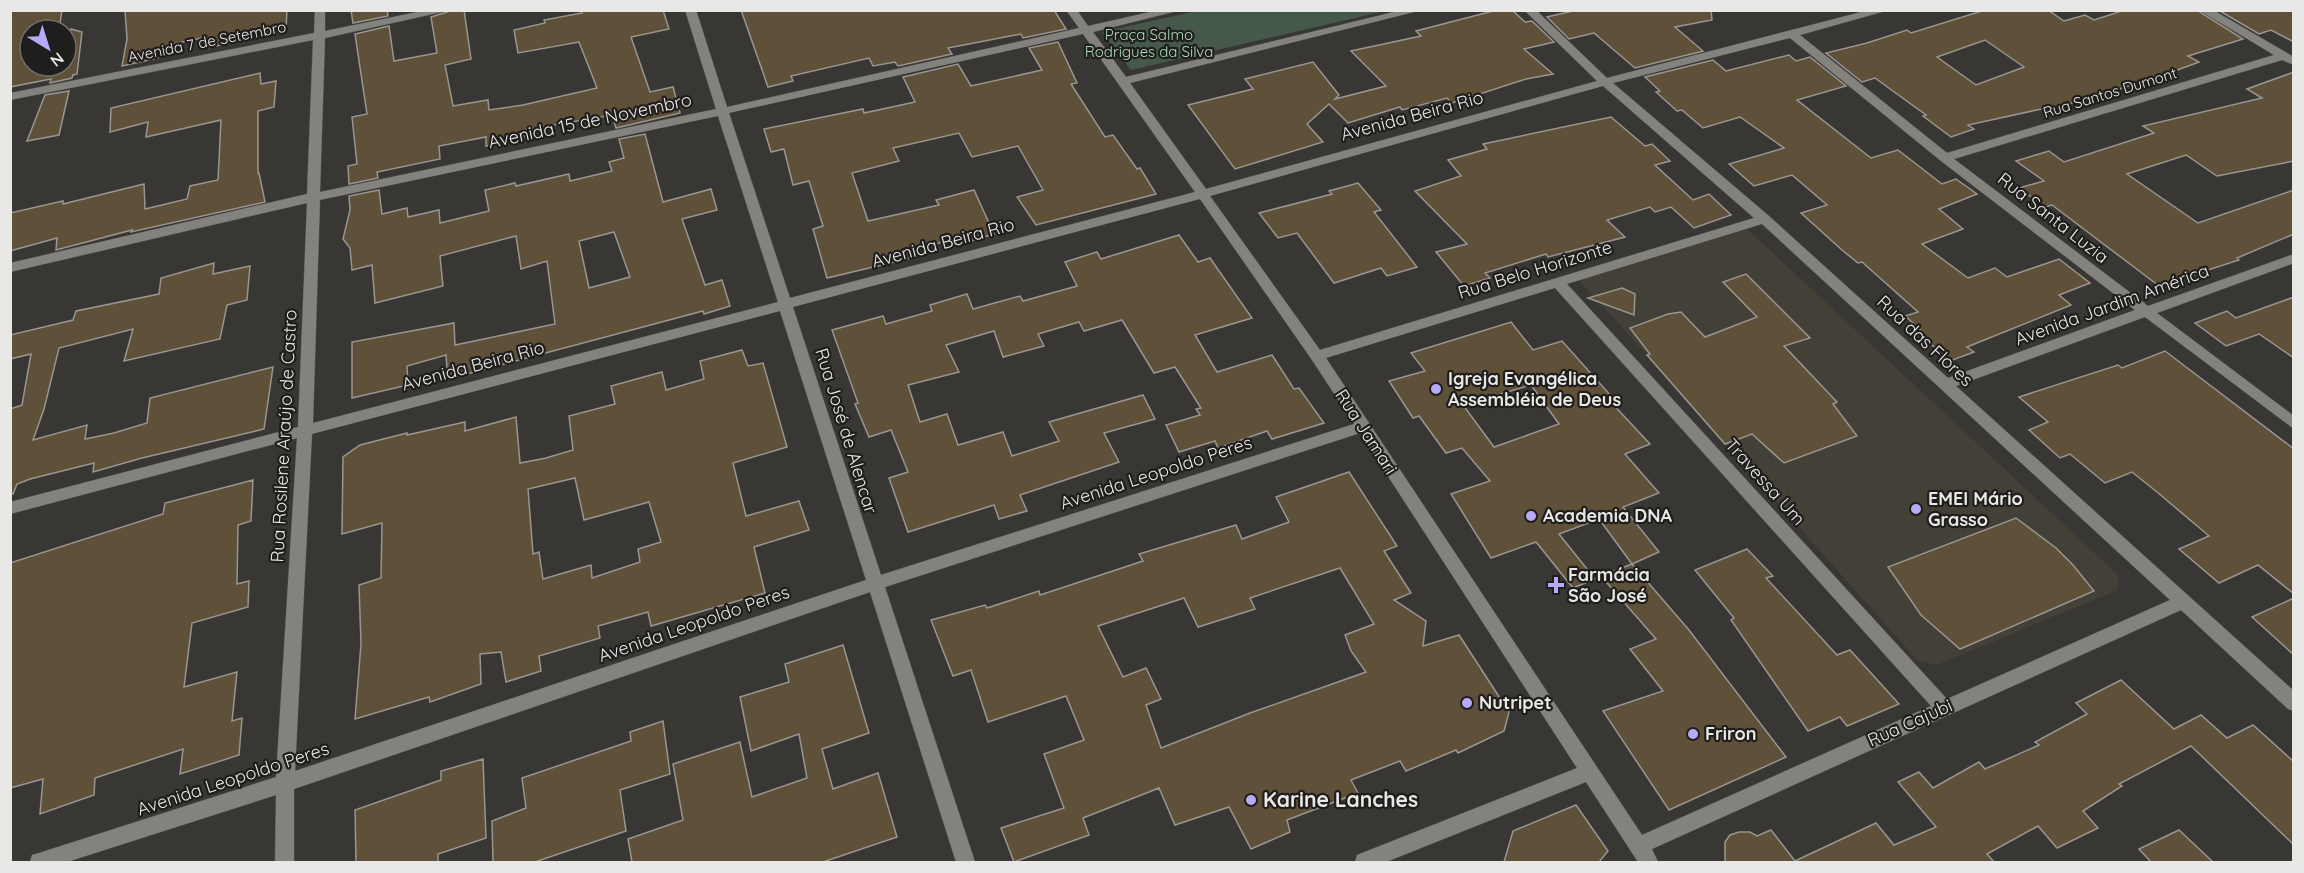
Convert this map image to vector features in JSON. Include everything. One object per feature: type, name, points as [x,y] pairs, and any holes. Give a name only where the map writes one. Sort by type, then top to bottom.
[{"type":"street","name":"Rua Rosilene Araújo de Castro","points":[[285,862],[285,783],[305,430],[320,10]]},
{"type":"street","name":"Avenida 7 de Setembro","points":[[10,97],[446,10]]},
{"type":"street","name":"Rua José de Alencar","points":[[690,10],[787,304],[874,584],[966,862]]},
{"type":"street","name":"Rua Jamari","points":[[1071,10],[1084,32],[1123,81],[1317,356],[1649,862]]},
{"type":"street","name":"Avenida 15 de Novembro","points":[[10,268],[312,197],[723,111],[1176,10]]},
{"type":"street","points":[[1123,81],[1417,10]]},
{"type":"street","name":"Rua das Flores","points":[[1529,10],[1605,82],[1764,219],[2294,703]]},
{"type":"street","name":"Avenida Beira Rio","points":[[10,508],[1202,194],[1605,82],[1884,10]]},
{"type":"street","points":[[2204,10],[2288,59]]},
{"type":"street","name":"Rua Santa Luzia","points":[[1793,35],[1945,158],[2294,424]]},
{"type":"street","name":"Rua Santos Dumont","points":[[1945,158],[2288,59]]},
{"type":"street","name":"Rua Belo Horizonte","points":[[1317,356],[1764,219]]},
{"type":"street","name":"Avenida Jardim América","points":[[1944,385],[2294,258]]},
{"type":"street","name":"Travessa Um","points":[[1557,282],[1944,708]]},
{"type":"street","name":"Avenida Leopoldo Peres","points":[[39,862],[285,783],[874,584],[1362,427]]},
{"type":"street","name":"Rua Cajubi","points":[[1638,846],[2183,602]]},
{"type":"street","points":[[1364,862],[1589,772]]},
{"type":"shaded area","name":"EMEI Mário Grasso","points":[[1743,225],[2118,575],[2118,590],[1937,665],[1918,661],[1725,444],[1775,426],[1694,340],[1647,355],[1576,277]]},
{"type":"green space","name":"Praça Salmo Rodrigues da Silva","points":[[1197,11],[1385,11],[1131,70],[1102,32]]},
{"type":"building","points":[[10,10],[62,10],[61,18],[18,18],[18,78],[72,78],[50,83],[51,79],[10,87]]},
{"type":"building","points":[[125,10],[287,10],[286,30],[207,48],[206,37],[159,47],[158,58],[122,66],[127,39]]},
{"type":"building","points":[[351,10],[387,10],[388,16],[353,23]]},
{"type":"building","points":[[453,10],[464,10],[471,59],[445,65],[453,106],[488,100],[489,110],[523,105],[597,88],[579,42],[518,53],[514,30],[545,23],[544,20],[582,13],[581,10],[663,10],[669,29],[631,37],[650,92],[673,87],[680,113],[616,128],[612,115],[524,130],[524,138],[486,146],[486,137],[439,146],[440,159],[377,172],[378,178],[349,184],[348,166],[357,164],[352,117],[367,114],[355,34],[389,26],[394,61],[437,53],[431,17]]},
{"type":"building","points":[[741,10],[1054,10],[1066,29],[1023,38],[1021,34],[948,48],[952,54],[898,66],[895,62],[873,66],[869,58],[791,76],[793,81],[768,87]]},
{"type":"building","points":[[1497,10],[1512,10],[1525,22],[1532,21],[1554,42],[1524,49],[1553,74],[1526,79],[1452,103],[1447,98],[1402,110],[1400,107],[1348,123],[1329,104],[1307,124],[1323,142],[1235,169],[1188,105],[1253,89],[1245,79],[1313,62],[1339,95],[1335,99],[1386,86],[1351,51],[1421,36],[1416,31]]},
{"type":"building","points":[[1577,10],[1711,10],[1712,20],[1675,27],[1703,51],[1635,68],[1594,33],[1569,39],[1547,17]]},
{"type":"building","points":[[1985,10],[2048,10],[2064,21],[2085,15],[2094,20],[2125,10],[2197,10],[2243,39],[2188,56],[2199,62],[2172,72],[2098,96],[2095,94],[2051,111],[2046,108],[1968,125],[1974,129],[1951,137],[1923,116],[1926,115],[1875,78],[1862,82],[1826,53],[1907,30],[1911,33]],"holes":[[[1985,40],[2024,67],[1976,85],[1937,57]]]},
{"type":"building","points":[[2218,10],[2294,10],[2294,42],[2271,30],[2259,34]]},
{"type":"building","points":[[78,31],[82,32],[78,66]]},
{"type":"building","points":[[1058,42],[1077,83],[1071,84],[1105,137],[1113,135],[1137,169],[1140,168],[1156,194],[1036,225],[1017,197],[1043,190],[1018,146],[972,157],[959,133],[893,148],[899,161],[852,173],[868,221],[939,205],[936,200],[974,190],[994,234],[957,245],[954,239],[909,251],[911,258],[827,278],[813,229],[823,226],[809,181],[793,185],[784,149],[771,152],[764,129],[863,109],[864,113],[915,102],[903,77],[958,64],[971,86],[1042,70],[1029,48]]},
{"type":"building","points":[[1789,55],[1796,61],[1810,57],[1846,86],[1797,100],[1871,158],[1898,150],[1942,184],[1956,179],[1977,194],[1939,209],[1963,229],[1922,244],[1968,278],[1995,268],[2007,277],[2059,259],[2090,283],[2059,295],[2071,305],[1967,347],[1974,352],[1950,361],[1915,330],[1920,329],[1905,316],[1918,312],[1862,262],[1858,263],[1801,213],[1827,205],[1792,175],[1754,186],[1729,164],[1784,148],[1740,117],[1703,128],[1682,110],[1677,111],[1656,92],[1660,91],[1645,77],[1713,60],[1726,71]]},
{"type":"building","points":[[2294,72],[2294,161],[2217,176],[2186,155],[2127,174],[2198,223],[2294,190],[2294,234],[2237,258],[2239,260],[2159,286],[2052,205],[2045,207],[2019,188],[2044,181],[2016,161],[2049,151],[2064,162],[2154,133],[2143,126],[2262,98],[2247,89]]},
{"type":"building","points":[[260,73],[261,84],[276,81],[274,107],[258,111],[258,173],[265,202],[131,232],[132,230],[56,250],[57,238],[10,251],[10,213],[63,201],[63,204],[144,184],[145,209],[187,199],[190,186],[218,180],[221,120],[146,137],[148,122],[110,132],[111,108]]},
{"type":"building","points":[[69,91],[59,135],[27,141],[45,95]]},
{"type":"building","points":[[1611,117],[1645,146],[1652,144],[1670,161],[1655,165],[1693,200],[1709,194],[1731,215],[1694,228],[1671,207],[1655,212],[1650,207],[1607,220],[1625,237],[1548,257],[1546,254],[1485,273],[1490,278],[1464,286],[1436,252],[1467,244],[1415,191],[1461,176],[1448,160],[1487,149],[1483,144]]},
{"type":"building","points":[[645,134],[663,202],[711,189],[717,210],[682,219],[705,285],[722,280],[730,306],[704,314],[703,311],[448,379],[446,355],[407,366],[408,385],[352,398],[352,342],[454,323],[455,345],[555,324],[547,261],[521,269],[516,236],[440,256],[443,286],[375,303],[372,265],[352,270],[350,248],[343,239],[350,210],[349,196],[379,190],[382,214],[407,208],[408,217],[439,210],[440,223],[489,211],[485,190],[515,183],[516,186],[569,174],[570,181],[612,171],[609,162],[624,158],[619,139]],"holes":[[[614,232],[630,277],[589,288],[579,241]]]},
{"type":"building","points":[[1358,183],[1381,210],[1374,212],[1417,267],[1387,276],[1381,268],[1334,283],[1297,233],[1278,238],[1259,213],[1332,194],[1329,191]]},
{"type":"building","points":[[1179,235],[1198,262],[1210,258],[1252,318],[1195,335],[1217,372],[1272,355],[1294,389],[1299,388],[1324,423],[1272,439],[1267,431],[1218,448],[1215,441],[1179,452],[1166,425],[1200,415],[1196,409],[1201,408],[1175,367],[1154,373],[1122,320],[1084,331],[1079,322],[1038,334],[1044,346],[1003,357],[994,331],[946,345],[959,372],[908,385],[920,422],[947,414],[958,445],[1003,432],[1012,456],[1059,441],[1049,422],[1143,395],[1155,419],[1104,433],[1119,462],[1020,495],[1027,511],[999,519],[994,505],[908,532],[889,478],[908,472],[891,430],[869,437],[855,404],[858,403],[832,330],[883,316],[886,324],[932,311],[930,305],[967,294],[973,309],[1020,296],[1023,301],[1077,286],[1065,262],[1097,252],[1101,259]]},
{"type":"building","points":[[214,263],[213,274],[250,266],[247,300],[227,305],[220,339],[124,361],[133,329],[59,348],[44,409],[33,440],[87,425],[85,439],[147,423],[150,398],[273,367],[264,429],[93,472],[94,463],[30,479],[17,484],[13,494],[10,493],[10,409],[22,405],[31,354],[10,359],[10,335],[73,320],[76,311],[159,294],[161,278]]},
{"type":"building","points":[[1746,274],[1810,338],[1784,346],[1837,402],[1833,404],[1857,436],[1784,463],[1752,434],[1725,444],[1647,355],[1650,354],[1630,328],[1668,314],[1681,312],[1705,337],[1757,317],[1723,282]]},
{"type":"building","points":[[1622,288],[1635,294],[1634,315],[1588,298]]},
{"type":"building","points":[[2294,297],[2294,358],[2259,334],[2226,346],[2195,323],[2227,311],[2236,318]]},
{"type":"building","points":[[1511,322],[1533,350],[1562,341],[1612,397],[1608,399],[1650,444],[1625,454],[1659,493],[1623,507],[1659,552],[1632,564],[1599,519],[1559,534],[1595,579],[1573,588],[1536,542],[1491,558],[1451,494],[1490,481],[1462,448],[1446,453],[1419,416],[1413,418],[1389,381],[1425,371],[1411,353]],"holes":[[[1531,385],[1559,424],[1494,447],[1463,405]]]},
{"type":"building","points":[[742,350],[748,366],[763,363],[787,447],[733,463],[746,516],[799,501],[809,530],[754,547],[765,593],[651,626],[648,612],[598,626],[600,638],[539,656],[541,671],[506,682],[501,652],[480,654],[481,684],[430,702],[429,697],[355,719],[361,644],[359,585],[381,578],[382,523],[342,534],[343,457],[360,445],[407,433],[407,435],[465,422],[465,431],[516,417],[520,463],[546,458],[573,450],[569,416],[615,404],[611,386],[662,372],[666,390],[704,379],[700,361]],"holes":[[[575,478],[584,520],[649,502],[661,542],[638,549],[640,562],[592,578],[591,565],[543,579],[539,552],[533,554],[528,489]]]},
{"type":"building","points":[[2165,351],[2294,449],[2294,594],[2258,565],[2219,583],[2179,549],[2209,536],[2157,492],[2132,472],[2105,483],[2070,454],[2060,458],[2029,430],[2048,422],[2019,397],[2118,365],[2122,368]]},
{"type":"building","points":[[1349,472],[1397,546],[1384,551],[1411,593],[1394,600],[1426,621],[1423,646],[1459,635],[1509,712],[1504,731],[1458,753],[1456,750],[1406,771],[1400,761],[1351,780],[1358,793],[1287,820],[1290,832],[1251,849],[1229,807],[1175,825],[1159,788],[1083,818],[1089,835],[1014,862],[1001,828],[1064,808],[1044,754],[1084,740],[1066,696],[988,722],[971,670],[953,676],[931,620],[985,605],[987,608],[1039,591],[1040,595],[1143,561],[1139,554],[1236,525],[1242,539],[1289,522],[1276,497]],"holes":[[[1340,568],[1374,624],[1345,635],[1351,651],[1366,672],[1250,713],[1161,748],[1146,705],[1161,699],[1146,668],[1123,677],[1098,626],[1184,598],[1198,627],[1255,609],[1250,598]]]},
{"type":"building","points":[[253,480],[251,521],[238,525],[237,584],[249,581],[248,607],[192,623],[184,687],[237,672],[232,721],[242,718],[239,755],[180,774],[183,749],[95,778],[94,795],[40,814],[43,779],[10,788],[10,563],[163,514],[165,503]]},
{"type":"building","points":[[2016,518],[2056,548],[2094,591],[1960,649],[1921,615],[1888,567]]},
{"type":"building","points":[[1747,549],[1773,576],[1766,578],[1837,655],[1850,650],[1899,704],[1847,726],[1840,717],[1808,731],[1731,620],[1734,618],[1695,570]]},
{"type":"building","name":"Friron","points":[[1632,564],[1689,630],[1786,757],[1669,810],[1603,711],[1663,691],[1630,649],[1656,639],[1601,576]]},
{"type":"building","points":[[2294,598],[2294,655],[2252,617]]},
{"type":"building","points":[[843,645],[869,733],[822,749],[833,789],[878,773],[897,837],[823,862],[632,862],[628,839],[683,820],[673,764],[740,742],[752,797],[807,778],[799,734],[751,751],[740,697],[789,682],[785,664]]},
{"type":"building","points":[[2121,680],[2174,729],[2201,715],[2227,738],[2253,725],[2294,762],[2294,845],[2191,746],[2119,784],[2122,786],[2083,811],[2098,828],[2057,848],[2038,826],[1987,854],[1994,862],[1725,862],[1725,842],[1730,835],[1739,832],[1750,832],[1757,836],[1771,830],[1795,861],[1876,823],[1894,845],[1936,827],[1898,782],[1919,772],[1933,788],[1979,762],[1985,769],[2039,745],[2035,742],[2087,714],[2076,703]]},
{"type":"building","points":[[663,721],[670,774],[620,790],[626,831],[535,862],[493,862],[492,821],[526,808],[522,778],[631,741],[630,732]]},
{"type":"building","points":[[483,759],[486,838],[438,854],[438,862],[356,862],[355,810],[441,780],[441,771]]},
{"type":"building","points":[[1576,805],[1608,851],[1599,862],[1504,862],[1513,831]]},
{"type":"building","points":[[2179,830],[2213,862],[2151,862],[2139,849]]},
{"type":"place","name":"Igreja Evangélica Assembléia de Deus","points":[[1436,389]]},
{"type":"place","name":"EMEI Mário Grasso","points":[[1916,509]]},
{"type":"place","name":"Academia DNA","points":[[1531,516]]},
{"type":"place","name":"Farmácia São José","points":[[1556,585]]},
{"type":"place","name":"Nutripet","points":[[1467,703]]},
{"type":"place","name":"Friron","points":[[1693,734]]},
{"type":"place","name":"Karine Lanches","points":[[1251,800]]}]
